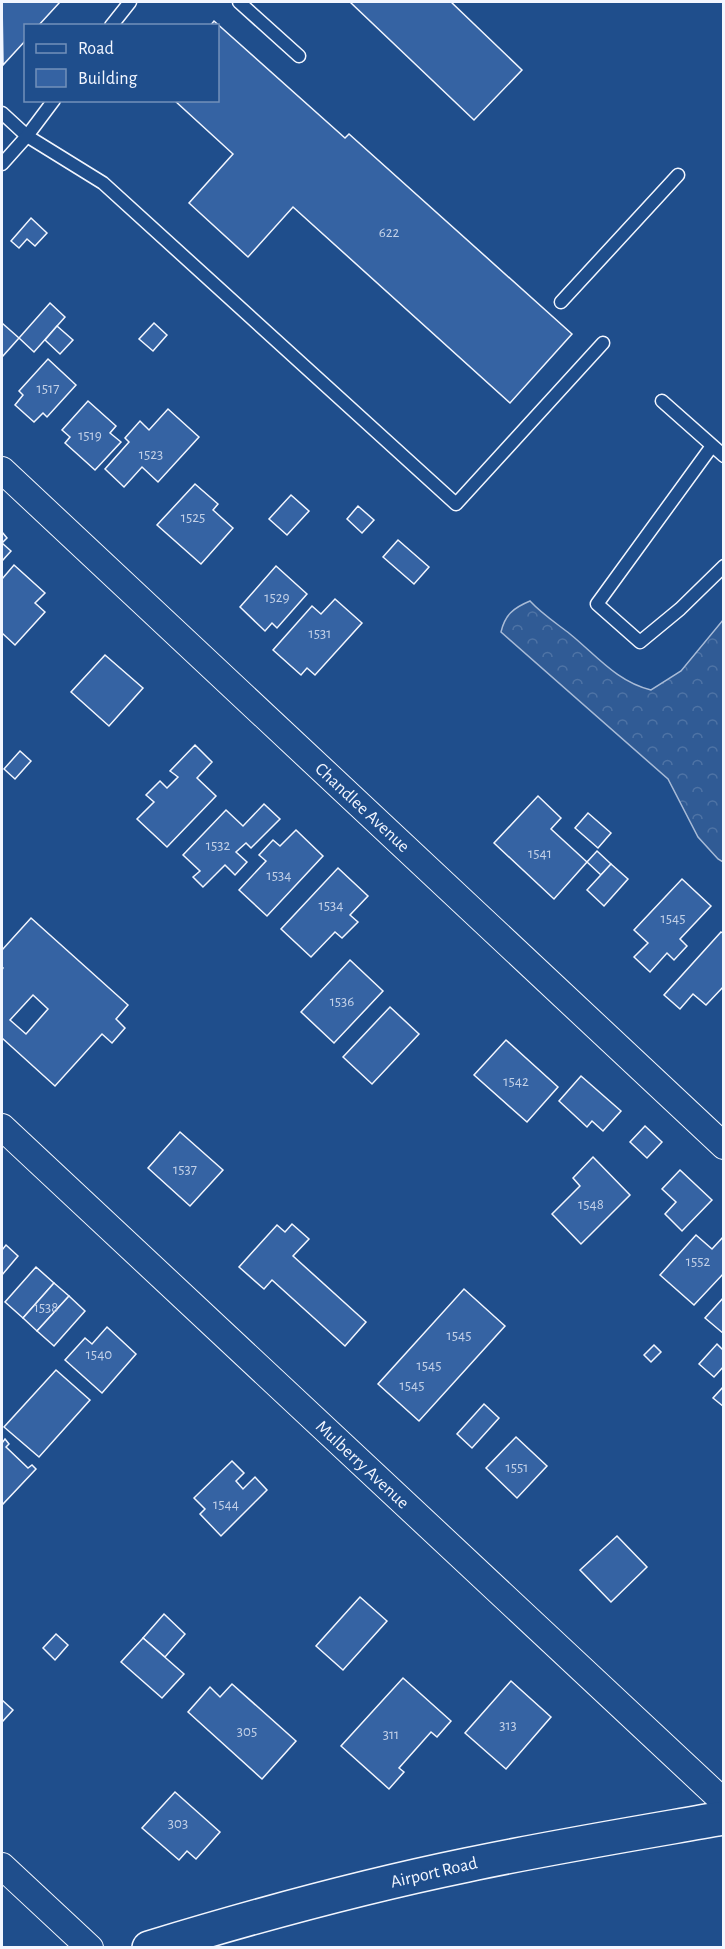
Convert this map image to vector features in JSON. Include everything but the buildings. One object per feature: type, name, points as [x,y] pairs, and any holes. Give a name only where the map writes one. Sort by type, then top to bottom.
[{"type":"main road","name":"Airport Road","points":[[149,1947],[308,1903],[444,1870],[610,1837],[723,1818]]},
{"type":"street","name":"Chandlee Avenue","points":[[2,470],[723,1146]]},
{"type":"street","name":"Mulberry Avenue","points":[[2,1127],[723,1802]]},
{"type":"street","points":[[2,1866],[90,1947]]},
{"type":"lane","points":[[112,24],[129,2]]},
{"type":"lane","points":[[239,2],[299,56]]},
{"type":"lane","points":[[2,164],[52,102]]},
{"type":"lane","points":[[2,113],[27,136],[103,183],[456,504],[603,343]]},
{"type":"lane","points":[[561,302],[678,175]]},
{"type":"lane","points":[[662,401],[723,456]]},
{"type":"lane","points":[[712,446],[597,604],[640,642],[680,609],[723,566]]},
{"type":"green space","points":[[530,601],[617,674],[651,690],[681,671],[723,620],[723,862],[698,837],[668,779],[501,632],[511,613]]}]
